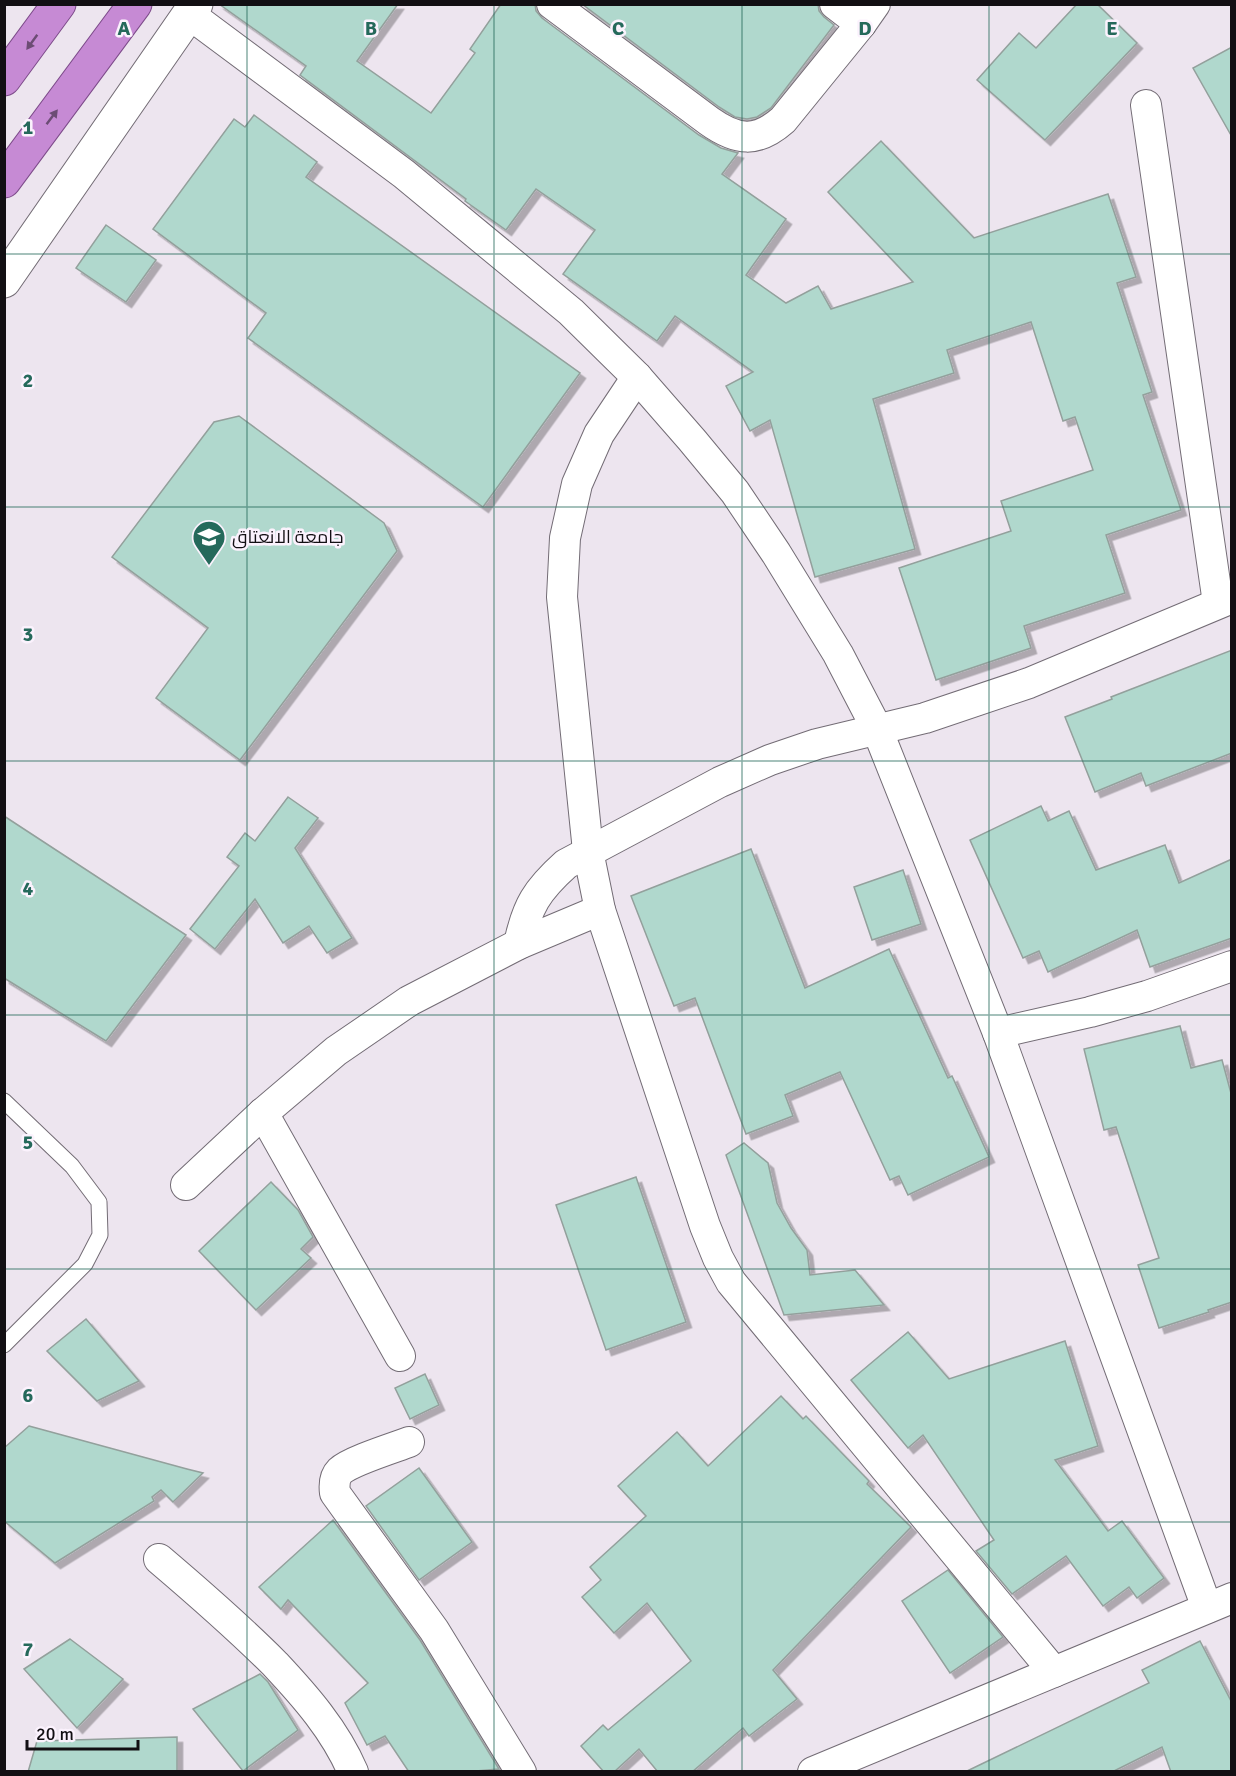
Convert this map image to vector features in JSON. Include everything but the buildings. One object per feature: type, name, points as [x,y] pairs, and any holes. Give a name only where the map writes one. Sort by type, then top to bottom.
[{"type":"highway","points":[[4,79],[59,4]]},
{"type":"highway","points":[[4,181],[135,4]]},
{"type":"street","points":[[552,4],[709,122],[723,131],[739,136],[770,132],[783,120],[868,14],[835,4]]},
{"type":"street","points":[[4,281],[192,9],[404,174],[571,312],[637,377],[735,492],[776,553],[838,654],[877,729],[998,1033],[1219,1603],[813,1772]]},
{"type":"street","points":[[519,945],[524,922],[533,900],[547,881],[566,864],[720,782],[770,760],[817,744],[925,718],[1029,682],[1225,601],[1146,105]]},
{"type":"street","points":[[637,377],[599,434],[581,474],[565,538],[562,597],[588,851],[600,910],[705,1226],[731,1282],[1054,1672]]},
{"type":"street","points":[[186,1185],[263,1113],[336,1051],[409,1001],[519,945],[600,910]]},
{"type":"street","points":[[998,1033],[1113,1006],[1232,966]]},
{"type":"street","points":[[263,1113],[400,1356]]},
{"type":"street","points":[[409,1442],[349,1466],[338,1473],[334,1483],[335,1493],[434,1630],[521,1772]]},
{"type":"street","points":[[159,1559],[250,1639],[318,1711],[353,1772]]},
{"type":"lane","points":[[4,1101],[72,1166],[99,1202],[100,1235],[85,1264],[4,1345]]},
{"type":"place","name":"جامعة الانعتاق","points":[[209,566]]}]
